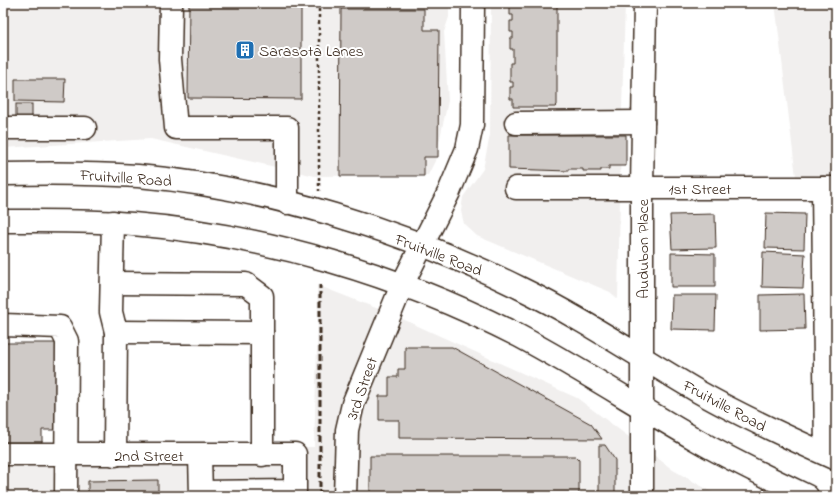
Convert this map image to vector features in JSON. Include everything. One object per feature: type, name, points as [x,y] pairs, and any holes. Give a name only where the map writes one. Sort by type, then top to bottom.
[{"type":"street","points":[[171,3],[170,59],[176,128],[287,128],[288,203]]},
{"type":"street","name":"3rd Street","points":[[345,496],[347,430],[349,418],[363,378],[402,285],[421,244],[451,187],[469,141],[472,111],[473,3]]},
{"type":"street","name":"Audubon Place","points":[[642,496],[642,188],[646,3]]},
{"type":"street","points":[[516,123],[643,122]]},
{"type":"street","points":[[3,128],[84,128]]},
{"type":"street","name":"Fruitville Road","points":[[3,174],[89,173],[190,183],[261,196],[319,211],[421,244],[450,255],[522,288],[751,420],[831,456]]},
{"type":"street","name":"1st Street","points":[[516,188],[830,188]]},
{"type":"street","points":[[830,188],[831,456]]},
{"type":"street","points":[[3,221],[113,222],[185,230],[257,243],[319,258],[402,285],[446,302],[517,335],[642,406],[694,439],[807,496]]},
{"type":"street","points":[[113,222],[111,312],[116,332],[115,455]]},
{"type":"street","points":[[112,283],[246,284],[262,296],[262,455]]},
{"type":"street","points":[[3,325],[60,327],[67,341],[66,496]]},
{"type":"street","points":[[116,332],[262,333]]},
{"type":"street","name":"2nd Street","points":[[3,454],[295,454],[295,491],[201,494]]},
{"type":"street","points":[[200,455],[201,494]]},
{"type":"path","points":[[319,3],[319,211]]},
{"type":"shaded area","points":[[3,3],[449,3],[449,17],[444,32],[448,101],[435,161],[428,175],[315,176],[151,139],[3,148]]},
{"type":"shaded area","points":[[491,3],[625,3],[620,178],[507,178],[507,198],[620,198],[618,299],[610,292],[477,236],[464,224],[461,211],[463,197],[483,169],[490,135]]},
{"type":"shaded area","points":[[775,3],[836,3],[836,177],[796,177]]},
{"type":"shaded area","points":[[317,285],[381,310],[336,496],[3,496],[3,465],[304,464],[304,447],[314,447],[318,314]]},
{"type":"shaded area","points":[[398,317],[577,398],[633,440],[633,496],[355,496],[358,420]]},
{"type":"shaded area","points":[[651,453],[673,470],[719,496],[651,496]]},
{"type":"building","name":"Sarasota Lanes","points":[[189,3],[301,3],[301,99],[188,98]]},
{"type":"building","points":[[510,3],[557,3],[557,105],[555,107],[513,107],[513,99],[510,99],[510,87],[513,87],[513,82],[510,82],[510,63],[513,63],[513,49],[510,49],[510,38],[513,38],[513,32],[510,32],[510,21],[513,21],[513,15],[510,15]]},
{"type":"building","points":[[341,9],[424,9],[424,30],[439,30],[438,157],[424,157],[424,176],[340,176]]},
{"type":"building","points":[[15,79],[65,79],[64,102],[15,101]]},
{"type":"building","points":[[16,104],[32,104],[32,121],[16,121]]},
{"type":"building","points":[[509,135],[626,135],[626,166],[609,166],[609,169],[601,169],[601,171],[583,171],[583,169],[568,169],[568,171],[509,169]]},
{"type":"building","points":[[766,213],[805,214],[804,249],[765,248]]},
{"type":"building","points":[[715,214],[716,248],[672,249],[670,215]]},
{"type":"building","points":[[763,252],[805,254],[803,288],[762,287]]},
{"type":"building","points":[[671,253],[715,254],[715,287],[671,287]]},
{"type":"building","points":[[804,294],[805,329],[760,330],[760,295]]},
{"type":"building","points":[[672,295],[716,295],[715,330],[671,329]]},
{"type":"building","points":[[3,343],[57,343],[57,430],[42,430],[42,442],[3,442]]},
{"type":"building","points":[[405,347],[452,347],[591,424],[602,439],[399,438],[399,420],[379,420],[379,396],[389,396],[389,377],[398,377],[398,369],[405,369]]},
{"type":"building","points":[[599,445],[605,445],[615,460],[615,496],[599,496]]},
{"type":"building","points":[[370,456],[575,456],[579,460],[579,496],[370,496]]},
{"type":"building","points":[[158,480],[158,496],[88,496],[88,481]]},
{"type":"railway","points":[[320,285],[320,496]]},
{"type":"place","name":"Sarasota Lanes","points":[[245,50]]}]
